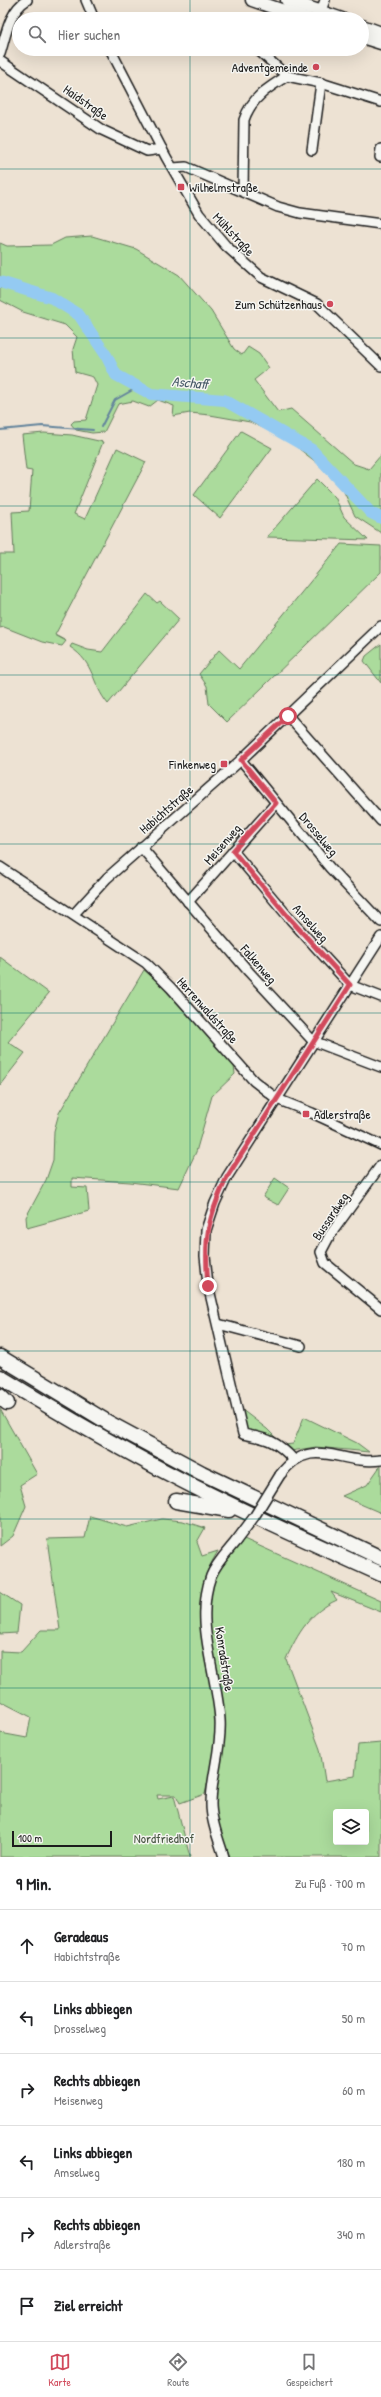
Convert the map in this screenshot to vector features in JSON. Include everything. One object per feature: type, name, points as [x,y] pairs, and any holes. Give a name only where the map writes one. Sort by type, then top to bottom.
[{"type":"highway","points":[[0,1357],[109,1423],[202,1473],[381,1558]]},
{"type":"highway","points":[[0,1376],[139,1458],[247,1513],[381,1574]]},
{"type":"highway","points":[[176,1501],[247,1513]]},
{"type":"main road","points":[[252,0],[287,12]]},
{"type":"main road","points":[[287,0],[321,10]]},
{"type":"main road","points":[[369,29],[381,33]]},
{"type":"main road","points":[[369,39],[381,43]]},
{"type":"street","points":[[15,12],[19,4],[27,0]]},
{"type":"street","points":[[86,0],[91,12]]},
{"type":"street","points":[[287,0],[296,0]]},
{"type":"street","points":[[0,54],[12,17]]},
{"type":"street","name":"Mühlstraße","points":[[114,56],[162,149],[199,214],[242,263],[261,277],[317,304],[381,366]]},
{"type":"street","points":[[265,56],[287,76],[321,83],[381,102]]},
{"type":"street","name":"Haidstraße","points":[[0,61],[102,130],[147,151],[162,149]]},
{"type":"street","points":[[243,191],[244,120],[247,110],[266,90],[287,76]]},
{"type":"street","points":[[312,150],[321,83]]},
{"type":"street","points":[[173,168],[186,167],[278,207],[300,213],[381,224]]},
{"type":"street","name":"Habichtstraße","points":[[74,914],[107,878],[241,760],[381,626]]},
{"type":"street","points":[[288,716],[381,821]]},
{"type":"street","name":"Drosselweg","points":[[241,760],[330,868],[381,922]]},
{"type":"street","name":"Meisenweg","points":[[188,902],[276,803]]},
{"type":"street","name":"Falkenweg","points":[[141,847],[283,1011],[313,1042],[381,1067]]},
{"type":"street","name":"Amselweg","points":[[233,851],[291,920],[350,985],[381,997]]},
{"type":"street","name":"Herrenwaldstraße","points":[[0,867],[74,914],[146,963],[171,988],[254,1081],[277,1100],[312,1113],[381,1145]]},
{"type":"street","points":[[294,1460],[281,1445],[266,1439],[243,1434],[208,1286],[205,1256],[206,1230],[215,1202],[227,1177],[381,937]]},
{"type":"street","name":"Bussardweg","points":[[381,1164],[330,1235],[321,1252],[325,1263],[381,1308]]},
{"type":"street","points":[[218,1324],[301,1346]]},
{"type":"street","name":"Konradstraße","points":[[224,1857],[213,1822],[211,1805],[213,1777],[220,1739],[220,1720],[205,1631],[207,1593],[211,1576],[257,1512],[280,1475],[294,1460],[307,1454],[320,1453],[365,1460],[381,1460]]},
{"type":"green space","points":[[92,236],[136,249],[179,275],[211,311],[234,349],[242,355],[248,347],[259,354],[269,368],[254,380],[278,412],[291,409],[354,464],[369,469],[381,455],[381,533],[355,516],[344,492],[325,469],[285,438],[250,422],[190,413],[173,416],[174,406],[158,400],[149,407],[133,401],[118,404],[104,432],[92,433],[76,430],[71,424],[74,421],[86,420],[97,385],[93,377],[75,372],[73,349],[77,337],[65,325],[23,312],[0,300],[0,243],[7,246],[51,245],[65,238]]},
{"type":"green space","points":[[241,431],[272,448],[220,518],[194,495]]},
{"type":"green space","points":[[44,433],[72,435],[103,442],[74,514],[85,519],[117,448],[146,462],[55,635],[66,641],[62,646],[42,642],[4,627],[0,628],[0,554],[14,554],[12,512],[29,511],[32,471],[26,470],[22,435]]},
{"type":"green space","points":[[317,479],[335,497],[344,517],[368,540],[267,537]]},
{"type":"green space","points":[[341,544],[381,546],[381,572],[227,722],[209,704],[207,686],[199,674],[219,650],[239,669]]},
{"type":"green space","points":[[147,594],[157,603],[160,601],[179,619],[108,704],[98,688],[89,667],[78,653],[70,647],[72,644],[88,650],[102,652]]},
{"type":"green space","points":[[381,644],[381,683],[364,661],[366,656]]},
{"type":"green space","points":[[0,957],[49,993],[8,1042],[25,1053],[0,1085]]},
{"type":"green space","points":[[144,970],[156,980],[234,1066],[235,1074],[212,1096],[196,1152],[179,1188],[130,1182],[72,1178],[72,1187],[87,1188],[89,1211],[27,1228],[26,1217],[46,1180],[53,1160],[54,1131],[59,1113]]},
{"type":"green space","points":[[275,1178],[289,1188],[278,1205],[263,1197]]},
{"type":"green space","points":[[0,1409],[37,1474],[20,1485],[26,1506],[13,1536],[0,1546]]},
{"type":"green space","points":[[241,1409],[267,1429],[278,1440],[245,1430]]},
{"type":"green space","points":[[304,1417],[357,1443],[369,1452],[316,1447],[291,1451],[284,1445],[293,1444]]},
{"type":"green space","points":[[381,1465],[381,1513],[342,1496],[367,1485]]},
{"type":"green space","name":"Nordfriedhof","points":[[90,1516],[127,1527],[162,1519],[183,1521],[205,1528],[197,1542],[202,1556],[218,1551],[205,1578],[202,1603],[203,1642],[213,1698],[216,1737],[214,1758],[205,1794],[180,1803],[176,1795],[157,1795],[158,1799],[174,1796],[190,1857],[0,1857],[0,1733],[27,1738],[31,1717],[0,1701],[0,1651],[21,1652],[41,1630],[60,1630],[47,1539],[85,1538]]},
{"type":"green space","points":[[244,1539],[381,1601],[381,1612],[331,1592],[337,1600],[312,1617],[295,1640],[286,1659],[320,1749],[325,1781],[355,1776],[358,1745],[381,1743],[381,1857],[230,1857],[219,1828],[214,1802],[222,1754],[224,1717],[212,1651],[209,1607],[212,1587],[221,1565]]},
{"type":"green space","points":[[0,1592],[20,1605],[17,1633],[0,1634]]},
{"type":"waterway","name":"Aschaff","points":[[0,282],[52,298],[79,315],[106,355],[116,375],[151,394],[224,400],[312,450],[371,513],[381,518]]},
{"type":"waterway","points":[[101,427],[115,400],[138,387]]},
{"type":"waterway","points":[[0,430],[42,426],[93,430]]},
{"type":"place","name":"Adventgemeinde","points":[[316,67]]},
{"type":"place","name":"Wilhelmstraße","points":[[181,187]]},
{"type":"place","name":"Zum Schützenhaus","points":[[330,304]]},
{"type":"place","name":"Finkenweg","points":[[224,764]]},
{"type":"place","name":"Adlerstraße","points":[[306,1114]]},
{"type":"route","points":[[208,1286],[205,1256],[206,1230],[215,1202],[227,1177],[350,985],[291,920],[233,851],[276,803],[241,760],[288,716]]}]
